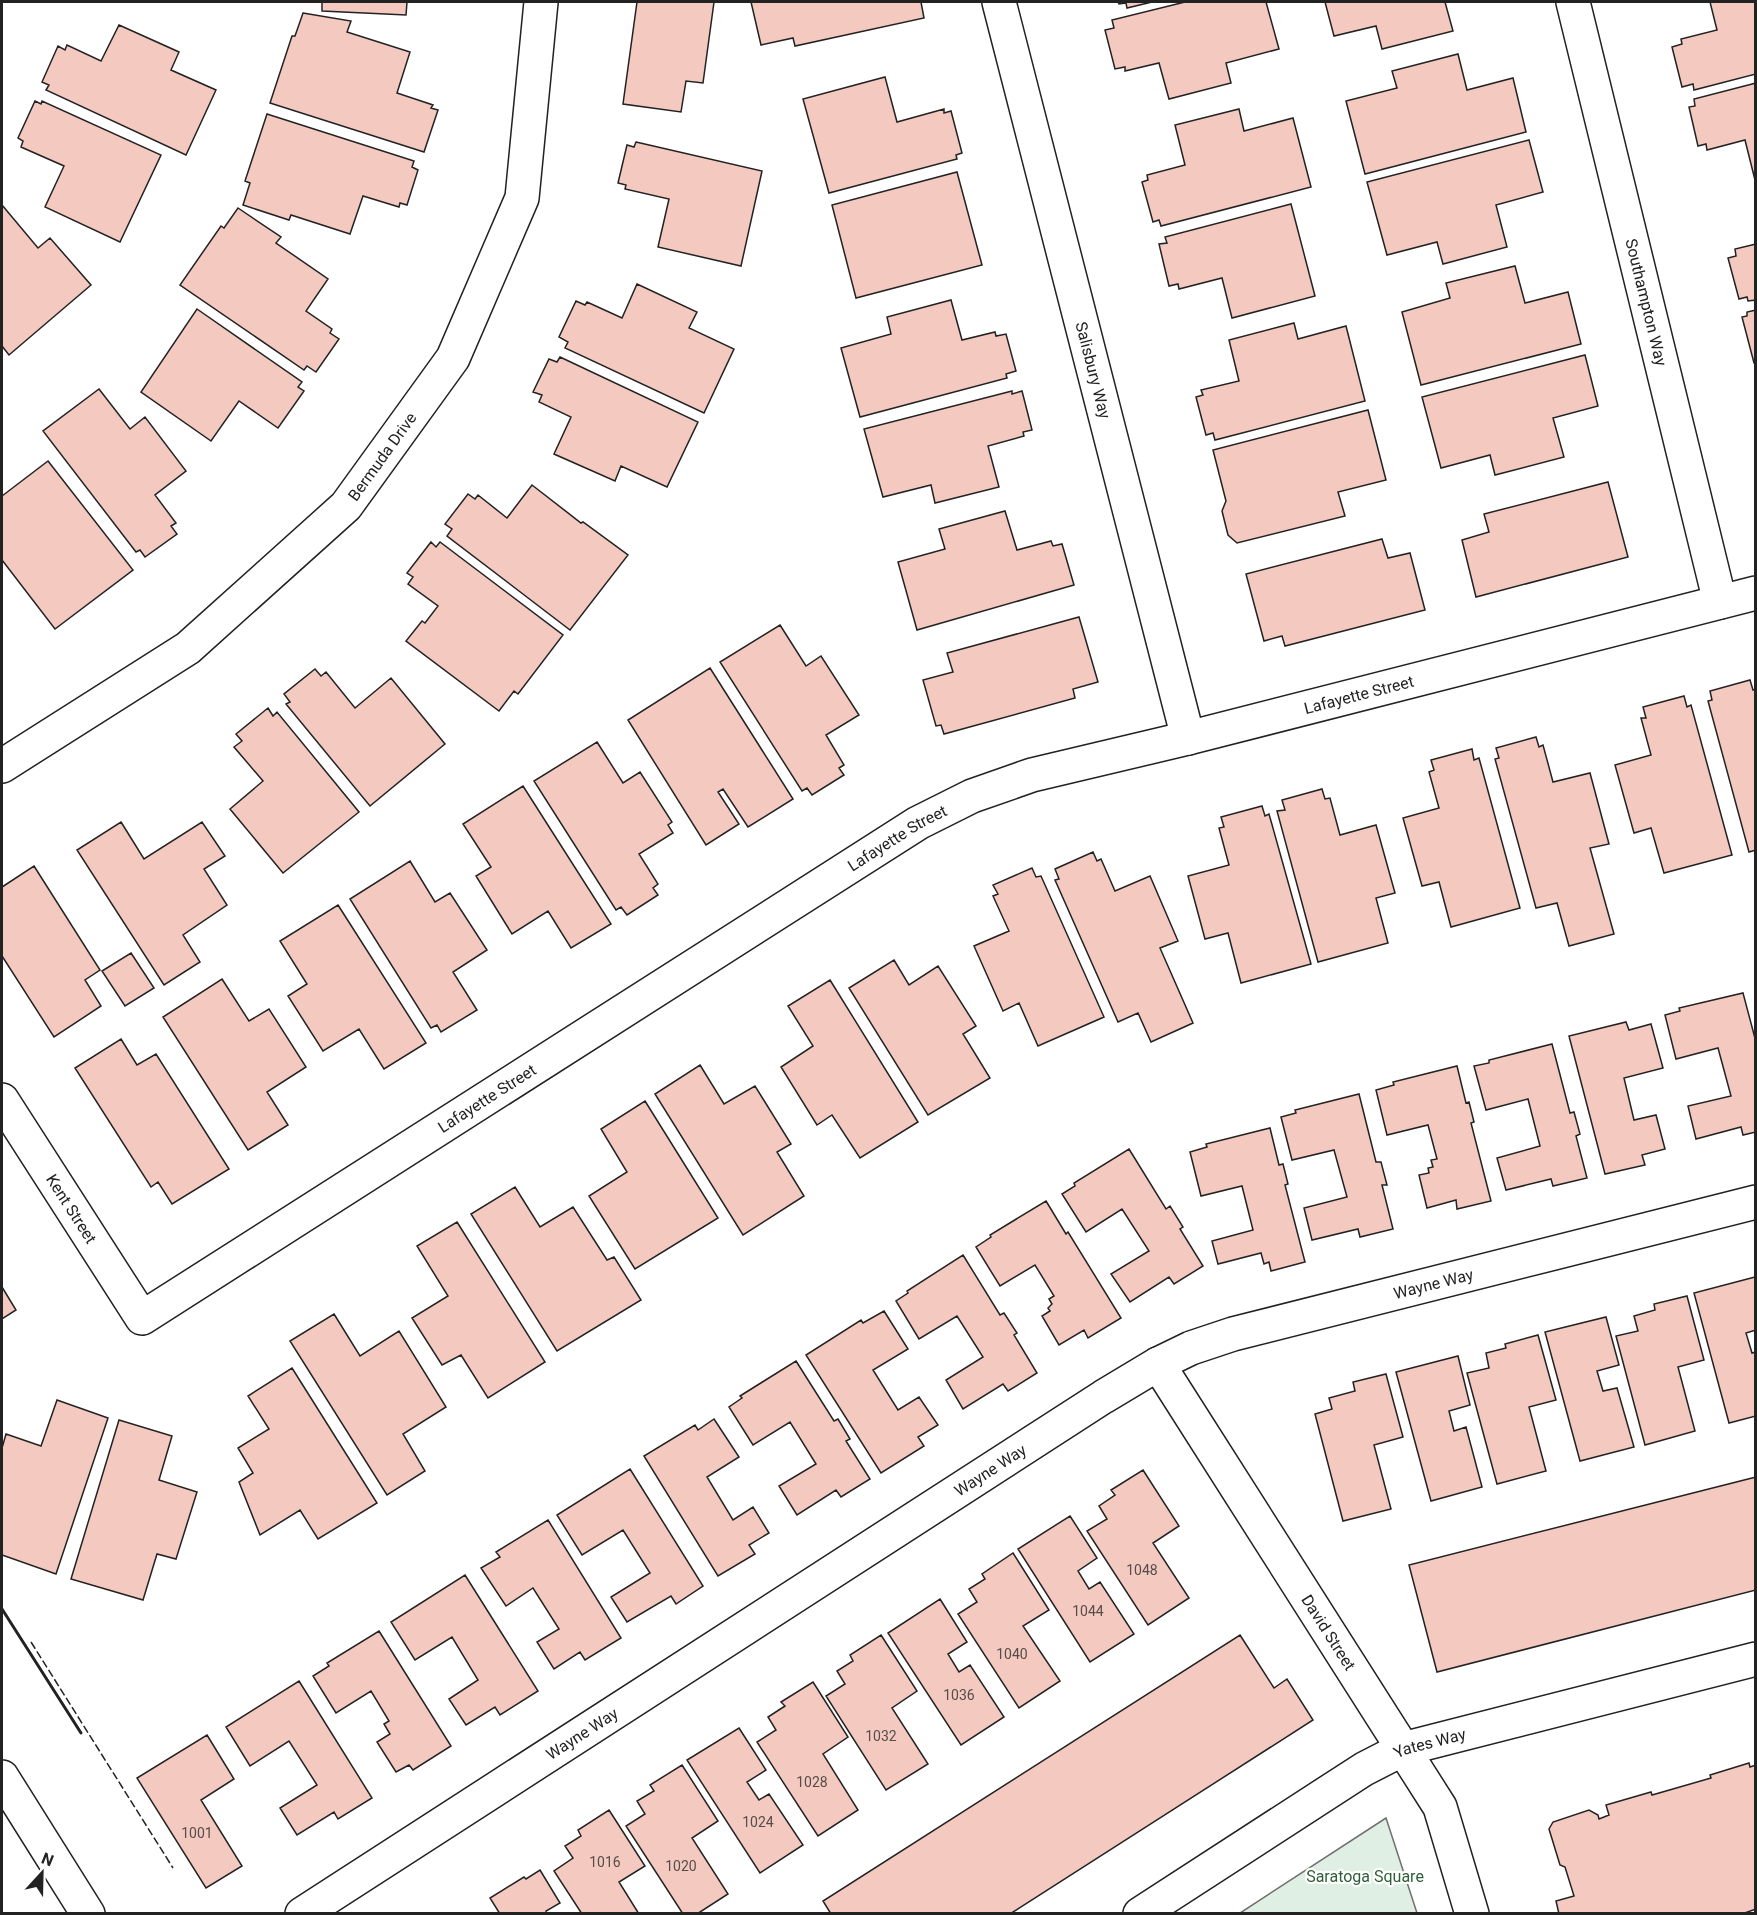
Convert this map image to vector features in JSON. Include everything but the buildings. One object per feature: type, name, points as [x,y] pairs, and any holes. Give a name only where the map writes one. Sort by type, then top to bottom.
[{"type":"street","name":"Bermuda Drive","points":[[2,766],[188,648],[320,530],[346,506],[453,358],[522,198],[541,2]]},
{"type":"street","name":"Salisbury Way","points":[[999,2],[1188,738]]},
{"type":"street","name":"Southampton Way","points":[[1573,2],[1720,602]]},
{"type":"street","name":"Lafayette Street","points":[[142,1318],[918,823],[972,796],[1032,775],[1188,738],[1755,593]]},
{"type":"street","name":"Kent Street","points":[[2,1100],[142,1318]]},
{"type":"street","name":"Wayne Way","points":[[302,1914],[1103,1397],[1158,1364],[1191,1348],[1233,1334],[1755,1202]]},
{"type":"street","name":"David Street","points":[[1158,1364],[1440,1807],[1472,1914]]},
{"type":"street","name":"Yates Way","points":[[1140,1914],[1364,1769],[1403,1749],[1755,1659]]},
{"type":"street","points":[[2,1777],[88,1914]]},
{"type":"green space","name":"Saratoga Square","points":[[1386,1818],[1417,1913],[1240,1913]]},
{"type":"fence","points":[[31,1642],[173,1868]]},
{"type":"wall","points":[[2,1609],[81,1733]]}]
